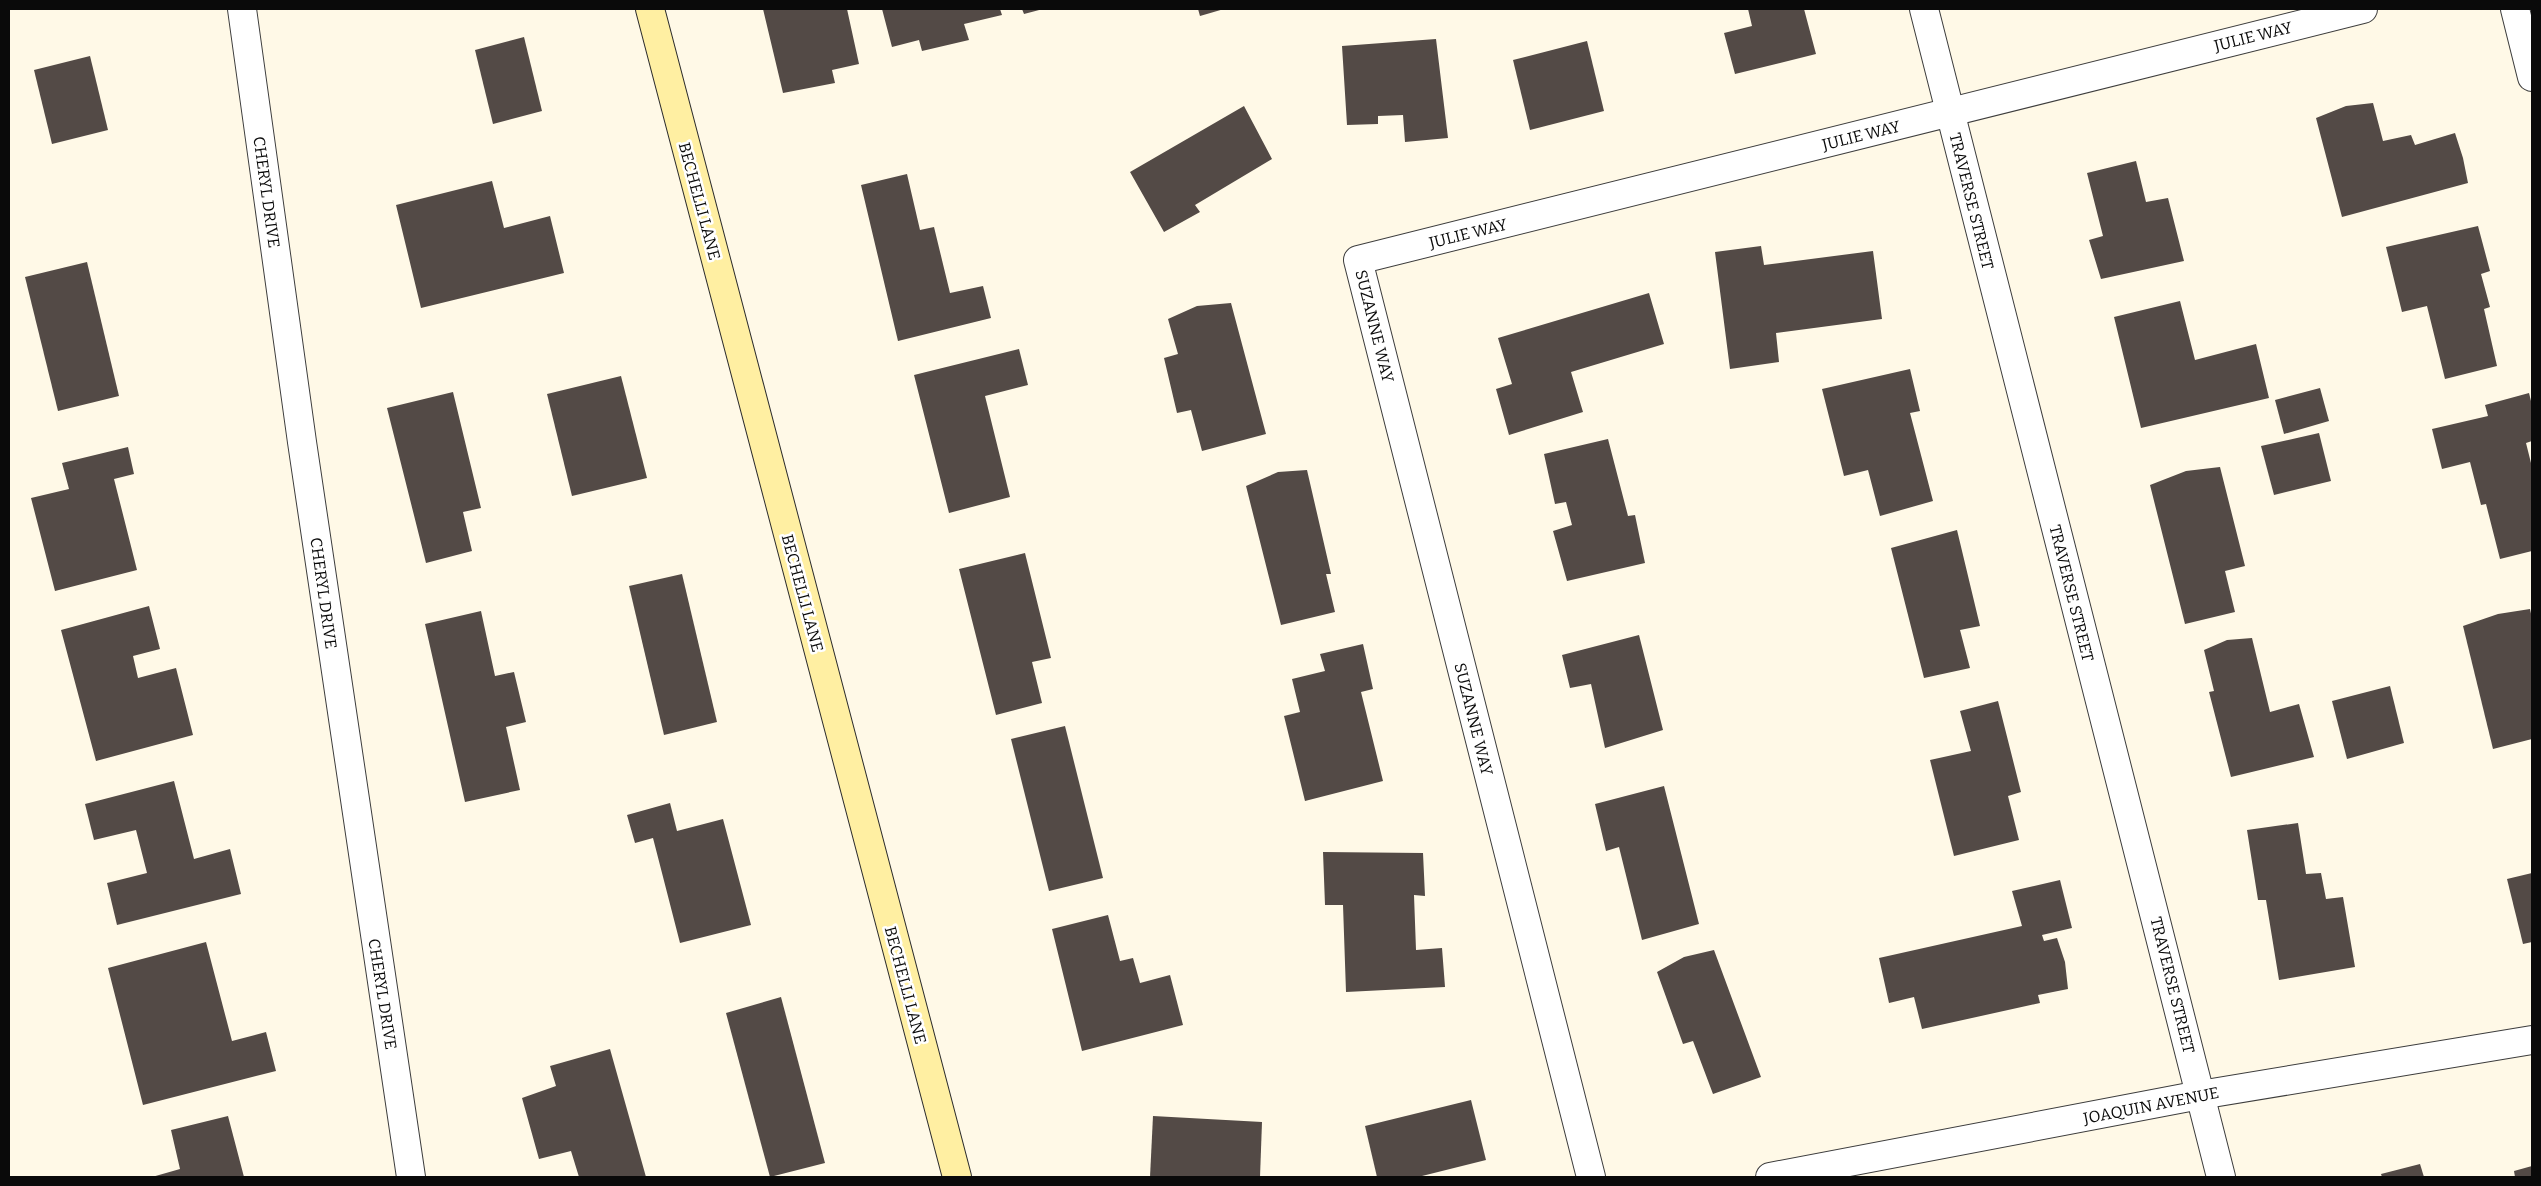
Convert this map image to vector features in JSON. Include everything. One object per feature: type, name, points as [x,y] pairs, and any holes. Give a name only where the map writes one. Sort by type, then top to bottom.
[{"type":"main road","name":"BECHELLI LANE","points":[[650,9],[957,1177]]},
{"type":"street","name":"CHERYL DRIVE","points":[[242,9],[304,452],[411,1177]]},
{"type":"street","name":"TRAVERSE STREET","points":[[1924,9],[2221,1177]]},
{"type":"street","name":"JULIE WAY","points":[[1358,260],[2363,9]]},
{"type":"street","points":[[2515,9],[2532,78]]},
{"type":"street","name":"SUZANNE WAY","points":[[1358,260],[1591,1177]]},
{"type":"street","name":"JOAQUIN AVENUE","points":[[1770,1177],[2200,1095],[2532,1040]]},
{"type":"building","points":[[763,9],[847,9],[859,64],[832,70],[835,83],[783,93]]},
{"type":"building","points":[[882,9],[1000,9],[1002,15],[964,24],[969,40],[922,51],[919,40],[892,47]]},
{"type":"building","points":[[1022,9],[1043,9],[1024,14]]},
{"type":"building","points":[[1198,9],[1224,9],[1200,16]]},
{"type":"building","points":[[1748,9],[1804,9],[1816,54],[1735,74],[1724,33],[1752,26]]},
{"type":"building","points":[[524,37],[542,111],[493,124],[475,50]]},
{"type":"building","points":[[1436,39],[1448,138],[1405,142],[1403,115],[1378,116],[1378,124],[1347,125],[1342,46]]},
{"type":"building","points":[[1587,41],[1604,111],[1530,130],[1513,60]]},
{"type":"building","points":[[90,56],[108,130],[52,144],[34,70]]},
{"type":"building","points":[[2373,103],[2383,141],[2411,135],[2415,145],[2455,133],[2468,183],[2342,217],[2316,118],[2346,106]]},
{"type":"building","points":[[1244,106],[1272,159],[1195,205],[1200,212],[1164,232],[1130,172]]},
{"type":"building","points":[[2136,161],[2146,202],[2168,198],[2184,261],[2101,279],[2089,240],[2103,236],[2087,173]]},
{"type":"building","points":[[907,174],[920,230],[934,227],[950,293],[983,286],[991,318],[898,341],[861,185]]},
{"type":"building","points":[[492,181],[504,228],[550,216],[564,273],[421,308],[396,205]]},
{"type":"building","points":[[2478,226],[2490,271],[2481,274],[2490,307],[2484,309],[2497,366],[2445,379],[2427,306],[2402,312],[2386,247]]},
{"type":"building","points":[[1761,246],[1764,265],[1873,251],[1882,319],[1776,333],[1779,362],[1730,369],[1715,252]]},
{"type":"building","points":[[87,262],[119,396],[58,411],[25,277]]},
{"type":"building","points":[[1649,293],[1664,344],[1571,372],[1583,412],[1509,435],[1496,389],[1512,384],[1498,338]]},
{"type":"building","points":[[2180,301],[2195,360],[2256,344],[2269,398],[2141,428],[2114,317]]},
{"type":"building","points":[[1231,303],[1266,434],[1202,451],[1191,410],[1177,413],[1164,358],[1178,354],[1168,319],[1197,306]]},
{"type":"building","points":[[1019,349],[1028,385],[985,396],[1010,497],[949,513],[914,375]]},
{"type":"building","points":[[1910,369],[1920,411],[1910,413],[1933,501],[1880,516],[1868,470],[1844,476],[1822,389]]},
{"type":"building","points":[[621,376],[647,478],[572,496],[547,394]]},
{"type":"building","points":[[2320,388],[2329,421],[2284,434],[2275,400]]},
{"type":"building","points":[[453,392],[481,508],[463,512],[472,551],[426,563],[387,408]]},
{"type":"building","points":[[2529,393],[2532,405],[2532,441],[2526,443],[2532,467],[2532,551],[2500,559],[2486,504],[2481,505],[2470,462],[2442,469],[2432,429],[2488,416],[2485,405]]},
{"type":"building","points":[[2319,433],[2331,481],[2274,495],[2261,446]]},
{"type":"building","points":[[1608,439],[1628,516],[1635,515],[1645,563],[1567,581],[1553,531],[1572,525],[1566,502],[1555,504],[1544,454]]},
{"type":"building","points":[[128,447],[134,474],[114,479],[137,570],[55,591],[31,498],[69,489],[62,463]]},
{"type":"building","points":[[2220,467],[2245,566],[2225,571],[2235,612],[2185,624],[2150,485],[2186,471]]},
{"type":"building","points":[[1307,470],[1331,574],[1326,574],[1335,612],[1281,625],[1246,486],[1278,472]]},
{"type":"building","points":[[1957,530],[1980,626],[1960,630],[1970,668],[1924,678],[1891,548]]},
{"type":"building","points":[[1025,553],[1051,658],[1032,662],[1042,703],[996,715],[959,569]]},
{"type":"building","points":[[682,574],[717,722],[664,735],[629,586]]},
{"type":"building","points":[[149,606],[160,649],[133,656],[138,678],[176,668],[193,735],[96,761],[61,630]]},
{"type":"building","points":[[2530,609],[2532,618],[2532,739],[2493,749],[2463,626],[2498,614]]},
{"type":"building","points":[[481,611],[495,676],[514,672],[526,722],[506,727],[520,790],[465,802],[425,624]]},
{"type":"building","points":[[1639,635],[1663,730],[1605,748],[1591,684],[1570,688],[1562,655]]},
{"type":"building","points":[[2252,638],[2270,712],[2299,704],[2314,757],[2231,777],[2209,692],[2214,691],[2204,650],[2227,640]]},
{"type":"building","points":[[1363,644],[1373,689],[1361,692],[1383,781],[1305,801],[1284,716],[1300,712],[1292,679],[1325,671],[1320,654]]},
{"type":"building","points":[[2390,686],[2404,743],[2347,759],[2332,701]]},
{"type":"building","points":[[1998,701],[2021,792],[2008,796],[2019,840],[1954,856],[1930,760],[1971,751],[1960,711]]},
{"type":"building","points":[[1065,726],[1103,878],[1049,891],[1011,739]]},
{"type":"building","points":[[174,781],[194,859],[230,849],[241,894],[117,925],[107,883],[147,873],[136,830],[94,840],[85,804]]},
{"type":"building","points":[[1664,786],[1699,924],[1642,940],[1619,847],[1606,851],[1595,804]]},
{"type":"building","points":[[670,803],[677,831],[723,819],[751,925],[680,943],[653,838],[635,843],[627,815]]},
{"type":"building","points":[[2298,823],[2306,874],[2321,873],[2326,899],[2343,897],[2355,967],[2279,980],[2266,900],[2258,900],[2247,830]]},
{"type":"building","points":[[1323,852],[1423,853],[1425,896],[1414,895],[1416,950],[1442,948],[1445,987],[1346,992],[1343,905],[1325,905]]},
{"type":"building","points":[[2532,873],[2532,942],[2523,944],[2507,879]]},
{"type":"building","points":[[2060,880],[2072,928],[2042,935],[2044,941],[2057,938],[2065,962],[2068,989],[2038,995],[2040,1003],[1922,1029],[1914,997],[1889,1003],[1879,958],[2022,926],[2012,891]]},
{"type":"building","points":[[1108,915],[1120,961],[1133,958],[1140,983],[1170,975],[1183,1025],[1082,1051],[1052,929]]},
{"type":"building","points":[[206,942],[232,1041],[266,1032],[276,1071],[143,1105],[108,968]]},
{"type":"building","points":[[1714,950],[1761,1077],[1713,1094],[1693,1041],[1683,1044],[1657,972],[1684,957]]},
{"type":"building","points":[[781,997],[825,1163],[770,1177],[726,1013]]},
{"type":"building","points":[[610,1049],[646,1177],[579,1177],[571,1151],[539,1159],[522,1098],[556,1086],[550,1066]]},
{"type":"building","points":[[1471,1100],[1486,1160],[1418,1177],[1377,1177],[1365,1126]]},
{"type":"building","points":[[228,1116],[244,1177],[152,1177],[180,1169],[171,1130]]},
{"type":"building","points":[[1153,1116],[1262,1122],[1260,1177],[1150,1177]]},
{"type":"building","points":[[2420,1164],[2424,1177],[2382,1177],[2381,1174]]},
{"type":"building","points":[[2532,1166],[2532,1177],[2515,1177],[2514,1171]]}]
